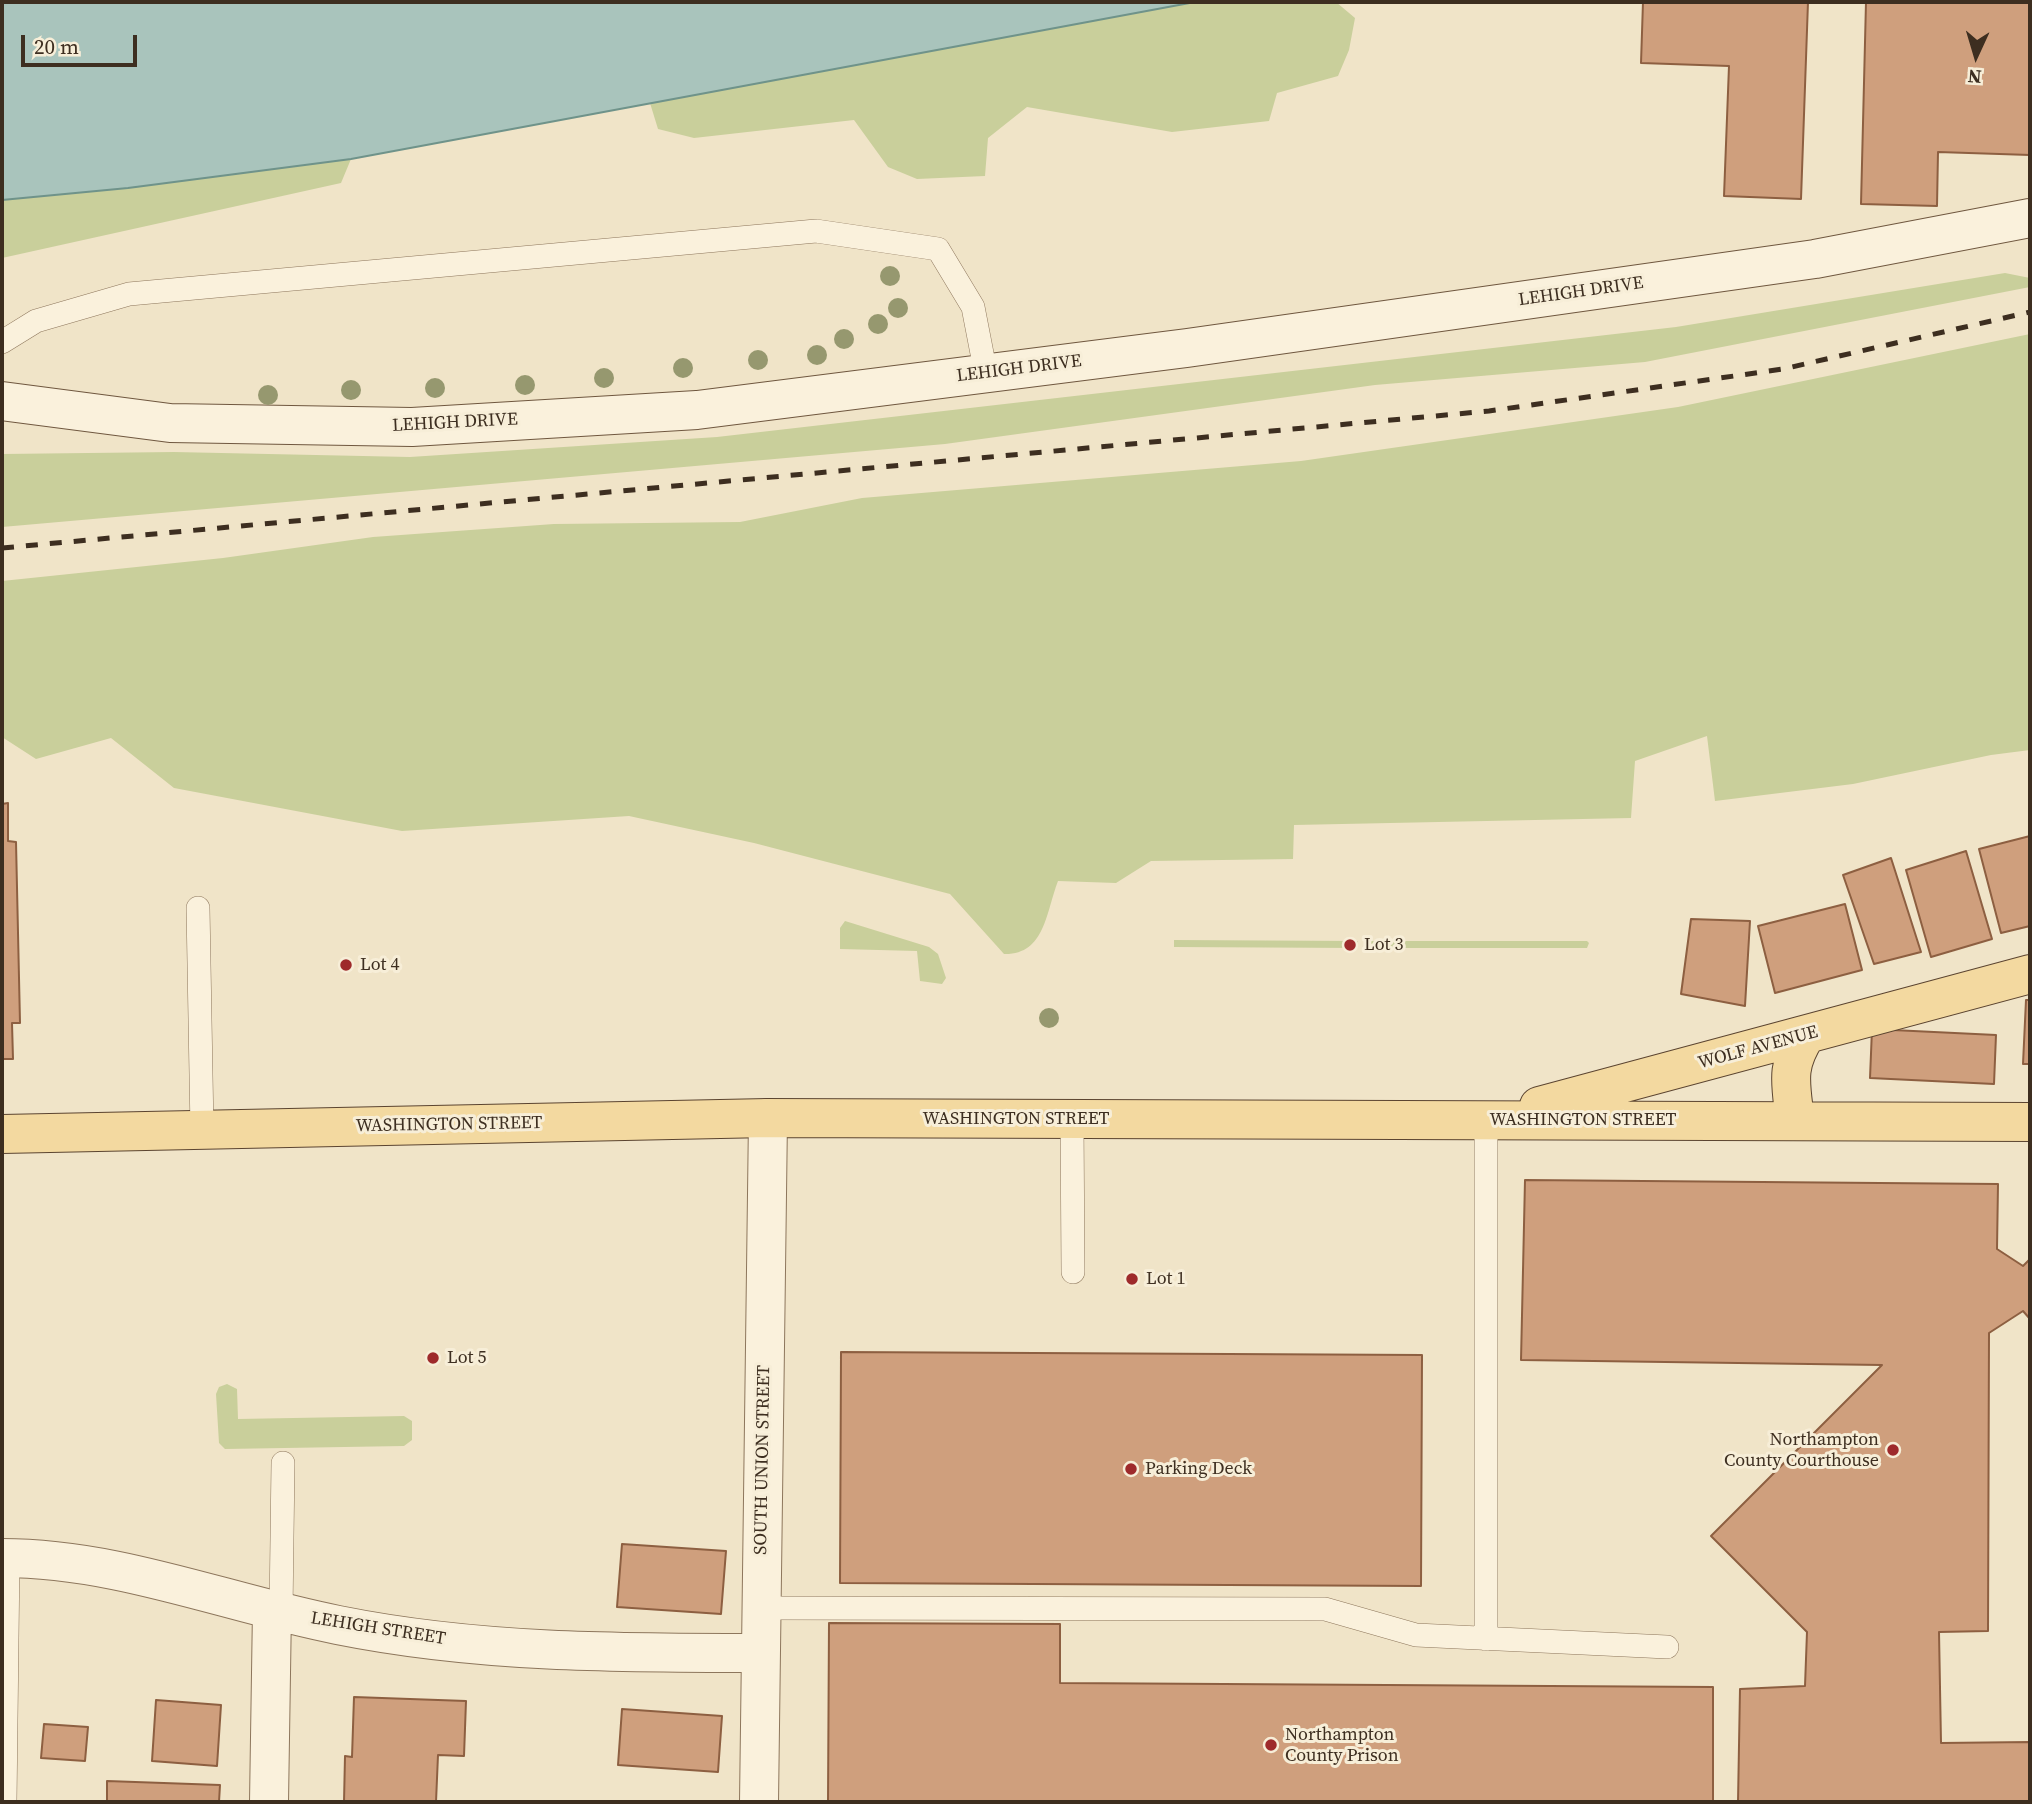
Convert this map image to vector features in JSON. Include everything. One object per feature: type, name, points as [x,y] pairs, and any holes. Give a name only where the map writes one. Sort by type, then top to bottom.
[{"type":"main road","name":"WOLF AVENUE","points":[[1486,1120],[2030,974]]},
{"type":"main road","points":[[1795,1120],[1791,1083],[1793,1055],[1806,1035]]},
{"type":"main road","name":"WASHINGTON STREET","points":[[2,1134],[768,1118],[2030,1122]]},
{"type":"street","name":"LEHIGH DRIVE","points":[[2,401],[170,423],[412,427],[698,410],[986,374],[1815,259],[2030,218]]},
{"type":"street","name":"SOUTH UNION STREET","points":[[759,1802],[768,1118]]},
{"type":"street","name":"LEHIGH STREET","points":[[5,1558],[63,1561],[155,1577],[277,1611],[367,1630],[521,1648],[761,1653]]},
{"type":"street","points":[[269,1802],[277,1611]]},
{"type":"lane","points":[[2,341],[36,321],[129,294],[816,231],[937,249],[973,307],[986,374]]},
{"type":"lane","points":[[198,908],[202,1130]]},
{"type":"lane","points":[[1072,1119],[1073,1272]]},
{"type":"lane","points":[[1486,1120],[1486,1639]]},
{"type":"lane","points":[[277,1611],[283,1463]]},
{"type":"lane","points":[[5,1558],[5,1802]]},
{"type":"lane","points":[[761,1608],[1325,1609],[1416,1636],[1667,1647]]},
{"type":"green space","points":[[1195,2],[1336,2],[1355,18],[1349,50],[1338,76],[1277,93],[1269,121],[1172,132],[1027,107],[988,138],[985,176],[917,179],[888,167],[854,120],[694,138],[658,129],[650,103]]},
{"type":"green space","points":[[351,159],[341,183],[2,258],[2,200],[128,188]]},
{"type":"green space","points":[[2005,273],[2030,278],[2030,287],[1645,362],[1375,385],[945,444],[2,527],[2,454],[174,452],[410,457],[717,437],[1676,327]]},
{"type":"green space","points":[[2030,334],[2030,750],[1991,755],[1853,784],[1715,801],[1707,736],[1635,761],[1631,818],[1294,825],[1293,859],[1151,861],[1116,883],[1058,881],[1042,930],[1036,940],[1018,952],[1004,954],[950,894],[754,843],[629,816],[402,831],[174,788],[111,738],[36,759],[2,737],[2,581],[223,558],[373,537],[554,524],[740,522],[862,498],[1301,461],[1678,407]]},
{"type":"green space","points":[[845,921],[929,947],[938,954],[946,978],[942,984],[920,981],[917,951],[840,949],[840,928]]},
{"type":"green space","points":[[1174,940],[1358,941],[1357,948],[1174,947]]},
{"type":"green space","points":[[1370,941],[1589,943],[1587,948],[1370,948]]},
{"type":"green space","points":[[227,1384],[237,1389],[238,1419],[404,1416],[412,1421],[412,1440],[404,1446],[225,1449],[219,1443],[216,1394],[219,1387]]},
{"type":"water","points":[[2,2],[1195,2],[351,159],[128,188],[2,200]]},
{"type":"building","points":[[1643,2],[1808,2],[1801,199],[1724,196],[1729,66],[1641,63]]},
{"type":"building","points":[[1866,2],[2030,2],[2030,155],[1938,152],[1937,206],[1861,204]]},
{"type":"building","points":[[8,803],[8,841],[16,842],[20,1023],[12,1023],[13,1059],[2,1059],[2,804]]},
{"type":"building","points":[[2030,836],[2030,926],[2001,933],[1979,849]]},
{"type":"building","points":[[1966,851],[1992,939],[1931,957],[1906,870]]},
{"type":"building","points":[[1891,858],[1921,952],[1874,964],[1843,875]]},
{"type":"building","points":[[1845,904],[1862,970],[1775,993],[1758,926]]},
{"type":"building","points":[[1691,919],[1750,921],[1745,1006],[1681,994]]},
{"type":"building","points":[[2026,1000],[2030,1000],[2030,1064],[2023,1064]]},
{"type":"building","points":[[1872,1029],[1996,1035],[1994,1084],[1870,1078]]},
{"type":"building","name":"Northampton County Courthouse","points":[[1525,1180],[1998,1184],[1997,1249],[2023,1266],[2030,1259],[2030,1319],[2023,1311],[1989,1333],[1988,1631],[1939,1632],[1941,1743],[2030,1742],[2030,1802],[1738,1802],[1740,1689],[1805,1686],[1807,1632],[1711,1536],[1882,1365],[1521,1360]]},
{"type":"building","name":"Parking Deck","points":[[841,1352],[1422,1355],[1421,1586],[840,1583]]},
{"type":"building","points":[[622,1544],[726,1551],[721,1614],[617,1607]]},
{"type":"building","name":"Northampton County Prison","points":[[829,1623],[1060,1624],[1060,1683],[1713,1687],[1713,1802],[828,1802]]},
{"type":"building","points":[[354,1697],[466,1701],[464,1756],[438,1755],[436,1802],[344,1802],[345,1756],[352,1757]]},
{"type":"building","points":[[156,1700],[221,1705],[217,1766],[152,1761]]},
{"type":"building","points":[[622,1709],[722,1716],[718,1772],[618,1765]]},
{"type":"building","points":[[44,1724],[88,1727],[85,1761],[41,1758]]},
{"type":"building","points":[[107,1781],[220,1785],[219,1802],[107,1802]]},
{"type":"railway","points":[[2,548],[1489,411],[1783,369],[2030,312]]},
{"type":"place","name":"Lot 3","points":[[1350,945]]},
{"type":"place","name":"Lot 4","points":[[346,965]]},
{"type":"place","name":"Lot 1","points":[[1132,1279]]},
{"type":"place","name":"Lot 5","points":[[433,1358]]},
{"type":"place","name":"Northampton County Courthouse","points":[[1893,1450]]},
{"type":"place","name":"Parking Deck","points":[[1131,1469]]},
{"type":"place","name":"Northampton County Prison","points":[[1271,1745]]}]
